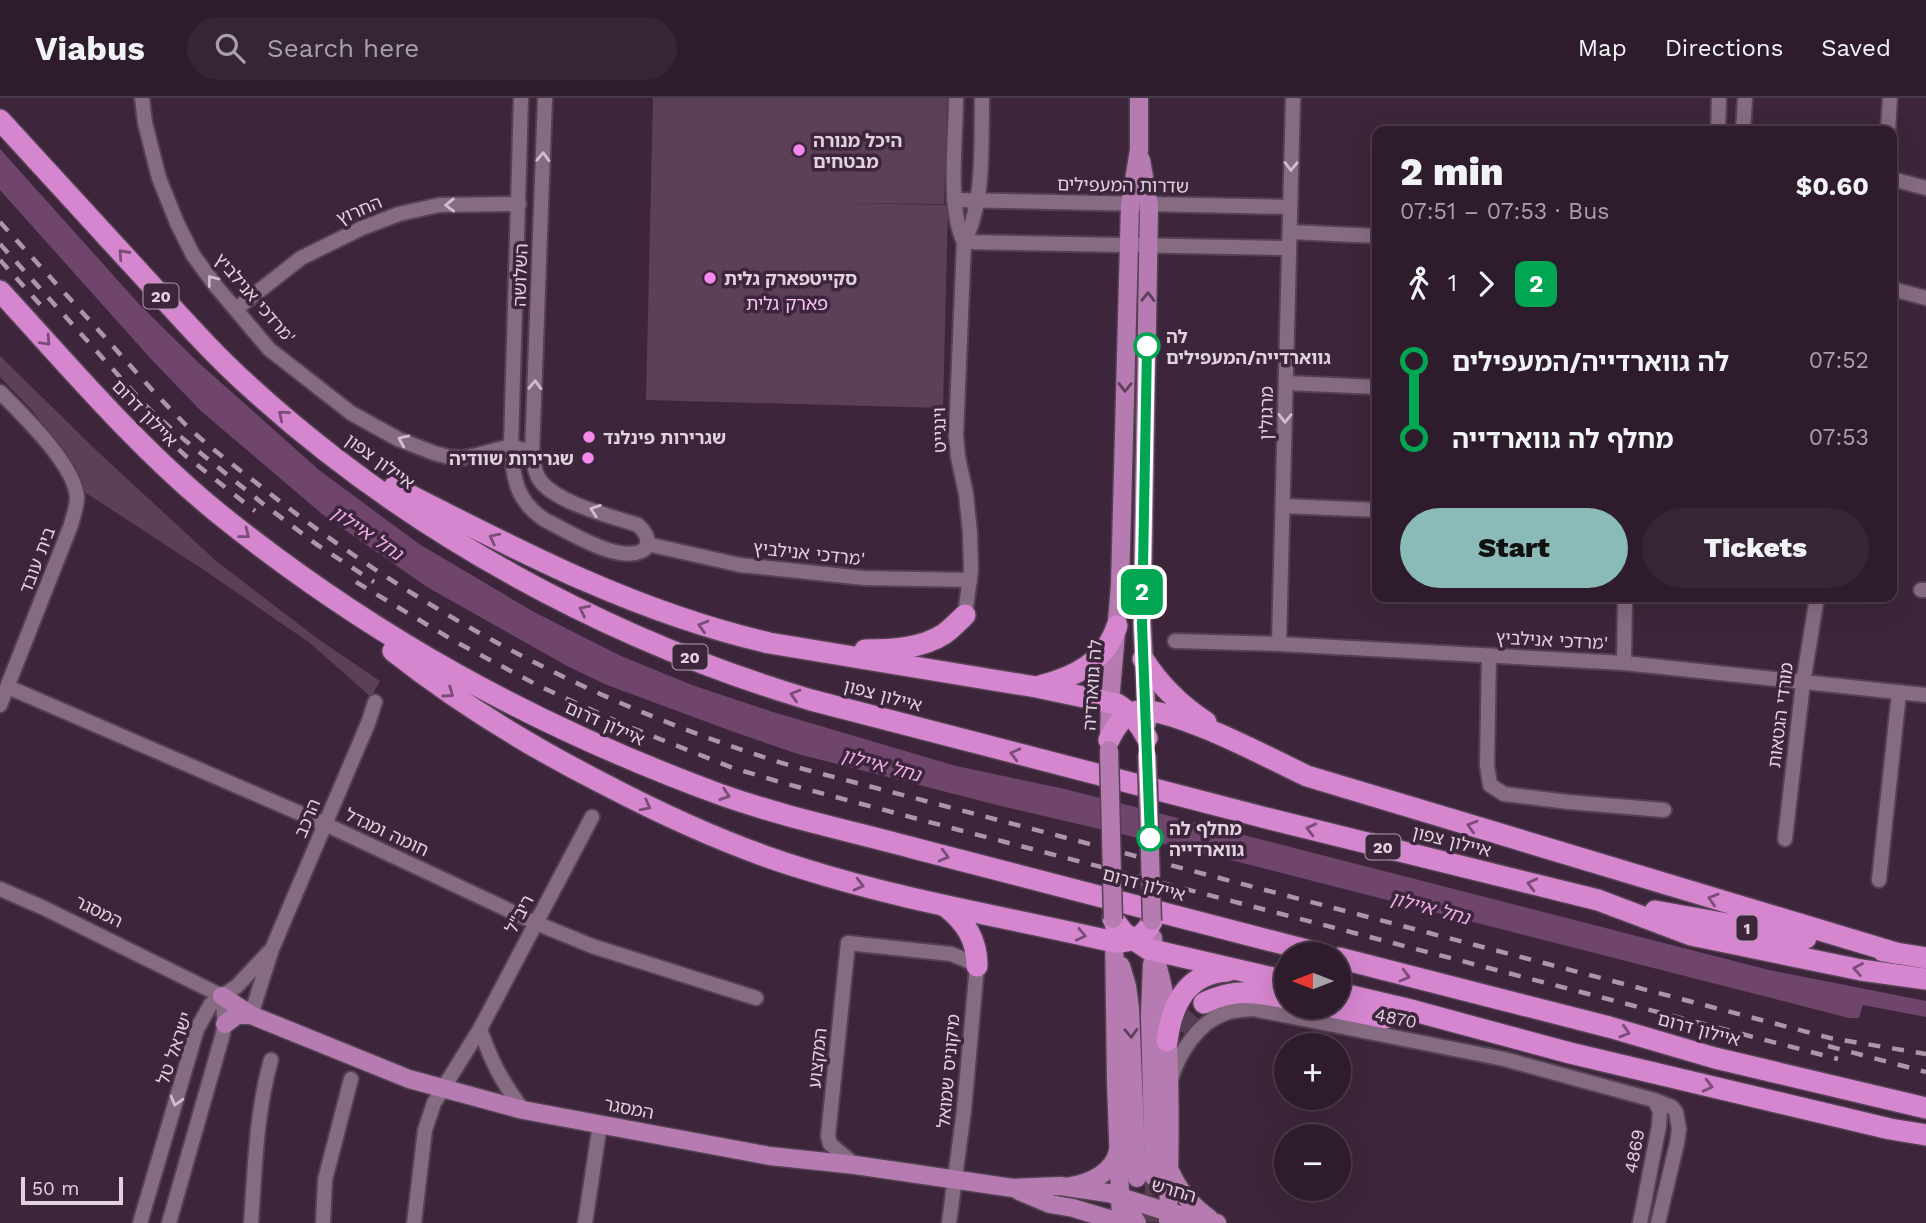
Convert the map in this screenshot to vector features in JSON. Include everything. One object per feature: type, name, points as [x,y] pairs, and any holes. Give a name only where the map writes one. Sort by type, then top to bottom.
[{"type":"highway","name":"איילון צפון","points":[[0,120],[209,348],[267,402],[336,458],[421,519],[471,550],[547,592],[661,645],[761,685],[821,702],[1143,787],[1598,900],[1691,935],[1861,970],[1926,979]]},
{"type":"highway","name":"איילון דרום","points":[[0,291],[126,428],[217,511],[358,616],[485,691],[572,734],[671,776],[724,795],[779,812],[1276,942]]},
{"type":"highway","points":[[336,458],[528,555],[616,595],[733,635],[817,652],[1036,687],[1110,702],[1138,712],[1164,714],[1233,741],[1307,776],[1896,953]]},
{"type":"highway","points":[[280,560],[469,708],[593,779],[697,830],[767,858],[846,881],[944,905],[1124,941],[1274,978]]},
{"type":"highway","points":[[817,652],[891,650],[913,645],[944,634],[965,615]]},
{"type":"highway","points":[[1036,687],[1069,676],[1094,661],[1107,648],[1117,626]]},
{"type":"highway","points":[[1143,659],[1150,671],[1170,692],[1200,718],[1233,741]]},
{"type":"highway","points":[[1109,745],[1118,725],[1138,712]]},
{"type":"highway","points":[[1138,712],[1147,746]]},
{"type":"highway","name":"1","points":[[1598,900],[1926,958]]},
{"type":"highway","points":[[944,905],[961,921],[973,939],[977,966]]},
{"type":"highway","points":[[1113,919],[1124,941]]},
{"type":"highway","points":[[1124,941],[1146,932],[1152,921]]},
{"type":"highway","name":"איילון דרום","points":[[1351,961],[1609,1027],[1715,1058],[1926,1108]]},
{"type":"highway","points":[[1167,1041],[1176,1010],[1191,983],[1217,971],[1244,971]]},
{"type":"highway","points":[[1204,1003],[1235,992],[1274,996]]},
{"type":"highway","points":[[1351,996],[1570,1052],[1877,1126],[1926,1135]]},
{"type":"highway","points":[[1351,1018],[1570,1052]]},
{"type":"highway","points":[[1715,1058],[1926,1117]]},
{"type":"main road","name":"לה גווארדיה","points":[[1113,919],[1110,702],[1117,626],[1124,462],[1128,246],[1130,205],[1139,150],[1139,98]]},
{"type":"main road","name":"לה גווארדיה","points":[[1138,712],[1143,659],[1149,246],[1149,205],[1139,150]]},
{"type":"main road","points":[[1147,746],[1153,950],[1150,1015],[1154,1175]]},
{"type":"main road","points":[[1122,1223],[1118,1147],[1124,941]]},
{"type":"main road","points":[[1124,941],[1127,986],[1154,1175],[1168,1217]]},
{"type":"main road","points":[[1153,950],[1163,987],[1168,1090],[1154,1175]]},
{"type":"main road","name":"המסגר","points":[[222,996],[251,1015],[409,1079],[523,1110],[770,1156],[855,1165],[1013,1188],[1060,1186],[1120,1197]]},
{"type":"main road","points":[[225,1024],[237,1015],[251,1015]]},
{"type":"main road","points":[[1060,1186],[1084,1183],[1104,1172],[1114,1163],[1118,1147]]},
{"type":"main road","points":[[1154,1175],[1177,1187],[1198,1210],[1218,1223]]},
{"type":"main road","name":"המסגר","points":[[1013,1188],[1050,1204],[1122,1223]]},
{"type":"main road","points":[[1120,1197],[1138,1223]]},
{"type":"main road","name":"החרש","points":[[1120,1197],[1168,1217],[1218,1223]]},
{"type":"main road","points":[[1073,1209],[1095,1223]]},
{"type":"street","name":"מרדכי אנילביץ'","points":[[142,98],[145,123],[159,178],[193,255],[269,349],[351,413],[398,439],[449,457],[477,455],[511,446],[518,491],[537,514],[618,553],[639,553],[647,544],[754,566],[864,578],[970,580]]},
{"type":"street","name":"השלושה","points":[[511,446],[521,98]]},
{"type":"street","name":"השלושה","points":[[532,453],[545,98]]},
{"type":"street","name":"וינגייט","points":[[956,98],[954,200],[957,224],[964,242]]},
{"type":"street","name":"וינגייט","points":[[965,615],[970,580],[970,533],[956,435],[964,242],[974,220],[978,200],[982,98]]},
{"type":"street","name":"מרגולין","points":[[1279,645],[1293,98]]},
{"type":"street","points":[[1718,126],[1719,98]]},
{"type":"street","points":[[1743,126],[1745,98]]},
{"type":"street","points":[[1888,126],[1890,98]]},
{"type":"street","points":[[1897,180],[1926,188]]},
{"type":"street","name":"שדרות המעפילים","points":[[954,200],[1290,207]]},
{"type":"street","name":"החרוץ","points":[[236,309],[302,258],[362,228],[399,214],[439,205],[519,204]]},
{"type":"street","points":[[1290,232],[1372,236]]},
{"type":"street","points":[[964,242],[1289,248]]},
{"type":"street","points":[[1897,290],[1926,298]]},
{"type":"street","points":[[1286,383],[1372,387]]},
{"type":"street","name":"בית עובד","points":[[0,392],[33,426],[66,468],[75,489],[76,506],[71,525],[0,705]]},
{"type":"street","points":[[511,446],[532,453],[534,469],[539,479],[559,497],[638,525],[645,532],[647,544]]},
{"type":"street","points":[[1283,506],[1372,510]]},
{"type":"street","points":[[1624,663],[1625,602]]},
{"type":"street","name":"מורדי הגטאות","points":[[1785,839],[1802,683],[1817,602]]},
{"type":"street","name":"מרדכי אנילביץ'","points":[[1175,641],[1624,663],[1926,695]]},
{"type":"street","points":[[1489,656],[1487,765],[1490,785],[1504,794],[1664,810]]},
{"type":"street","name":"חומה ומגדל","points":[[8,687],[325,824],[536,923],[592,946],[755,998]]},
{"type":"street","points":[[1879,880],[1899,693]]},
{"type":"street","name":"הרכב","points":[[251,1015],[272,948],[369,722],[375,702]]},
{"type":"street","name":"ריב\"ל","points":[[414,1223],[425,1130],[434,1103],[480,1029],[592,817]]},
{"type":"street","name":"המסגר","points":[[0,889],[222,996]]},
{"type":"street","name":"המקצוע","points":[[855,1165],[830,1144],[828,1136],[848,943],[951,954],[977,966]]},
{"type":"street","name":"הרכב","points":[[222,996],[237,986],[272,948]]},
{"type":"street","name":"מיקוניס שמואל","points":[[949,1223],[964,1110],[977,966]]},
{"type":"street","points":[[169,1223],[225,1024],[222,996]]},
{"type":"street","name":"ישראל טל","points":[[140,1223],[197,1029],[211,1004],[222,996]]},
{"type":"street","name":"4870","points":[[1168,1090],[1174,1069],[1187,1046],[1207,1023],[1237,1011],[1274,1011]]},
{"type":"street","name":"4870","points":[[1342,1019],[1504,1059],[1654,1101]]},
{"type":"street","points":[[480,1029],[490,1058],[523,1110]]},
{"type":"street","points":[[251,1223],[256,1133],[263,1087],[271,1060]]},
{"type":"street","points":[[323,1223],[325,1180],[351,1079]]},
{"type":"street","points":[[1654,1101],[1672,1107],[1676,1112],[1679,1129],[1658,1223]]},
{"type":"street","name":"4869","points":[[1640,1223],[1659,1126],[1660,1111],[1654,1101]]},
{"type":"street","points":[[585,1223],[600,1124]]},
{"type":"green space","name":"פארק גלית","points":[[653,98],[947,98],[944,204],[835,203],[948,205],[943,408],[646,400]]},
{"type":"green space","points":[[0,356],[97,451],[215,560],[318,639],[380,681],[371,697],[310,643],[86,493],[75,465],[32,410],[0,377]]},
{"type":"water","name":"נחל איילון","points":[[0,149],[139,304],[199,363],[319,470],[419,544],[534,612],[621,656],[692,685],[773,712],[956,766],[1065,789],[1769,970],[1926,1001],[1926,1017],[1863,1005],[1859,1018],[1849,1018],[1215,856],[1001,806],[798,754],[607,685],[569,667],[427,587],[322,514],[201,411],[0,190]]},
{"type":"tunnel","points":[[1172,1061],[1183,1029],[1204,1003]]},
{"type":"tunnel","points":[[1154,1177],[1154,1223]]},
{"type":"railway","points":[[0,222],[183,422],[273,496],[332,540],[456,620],[520,655],[653,717],[792,766],[1830,1038],[1926,1054]]},
{"type":"railway","points":[[0,244],[146,406],[262,503],[316,544],[374,582]]},
{"type":"railway","points":[[0,260],[46,311]]},
{"type":"railway","points":[[161,433],[255,511]]},
{"type":"railway","points":[[356,582],[456,642],[541,687],[627,726],[733,768],[959,830],[1838,1059]]},
{"type":"railway","points":[[1828,1046],[1926,1072]]},
{"type":"bus line","name":"2","points":[[1147,346],[1142,623],[1150,838]]},
{"type":"place","name":"היכל מנורה מבטחים","points":[[799,150]]},
{"type":"place","name":"סקייטפארק גלית","points":[[710,278]]},
{"type":"place","name":"לה גווארדייה/המעפילים","points":[[1147,346]]},
{"type":"place","name":"שגרירות פינלנד","points":[[589,437]]},
{"type":"place","name":"שגרירות שוודיה","points":[[588,458]]},
{"type":"place","name":"מחלף לה גווארדייה","points":[[1150,838]]}]
